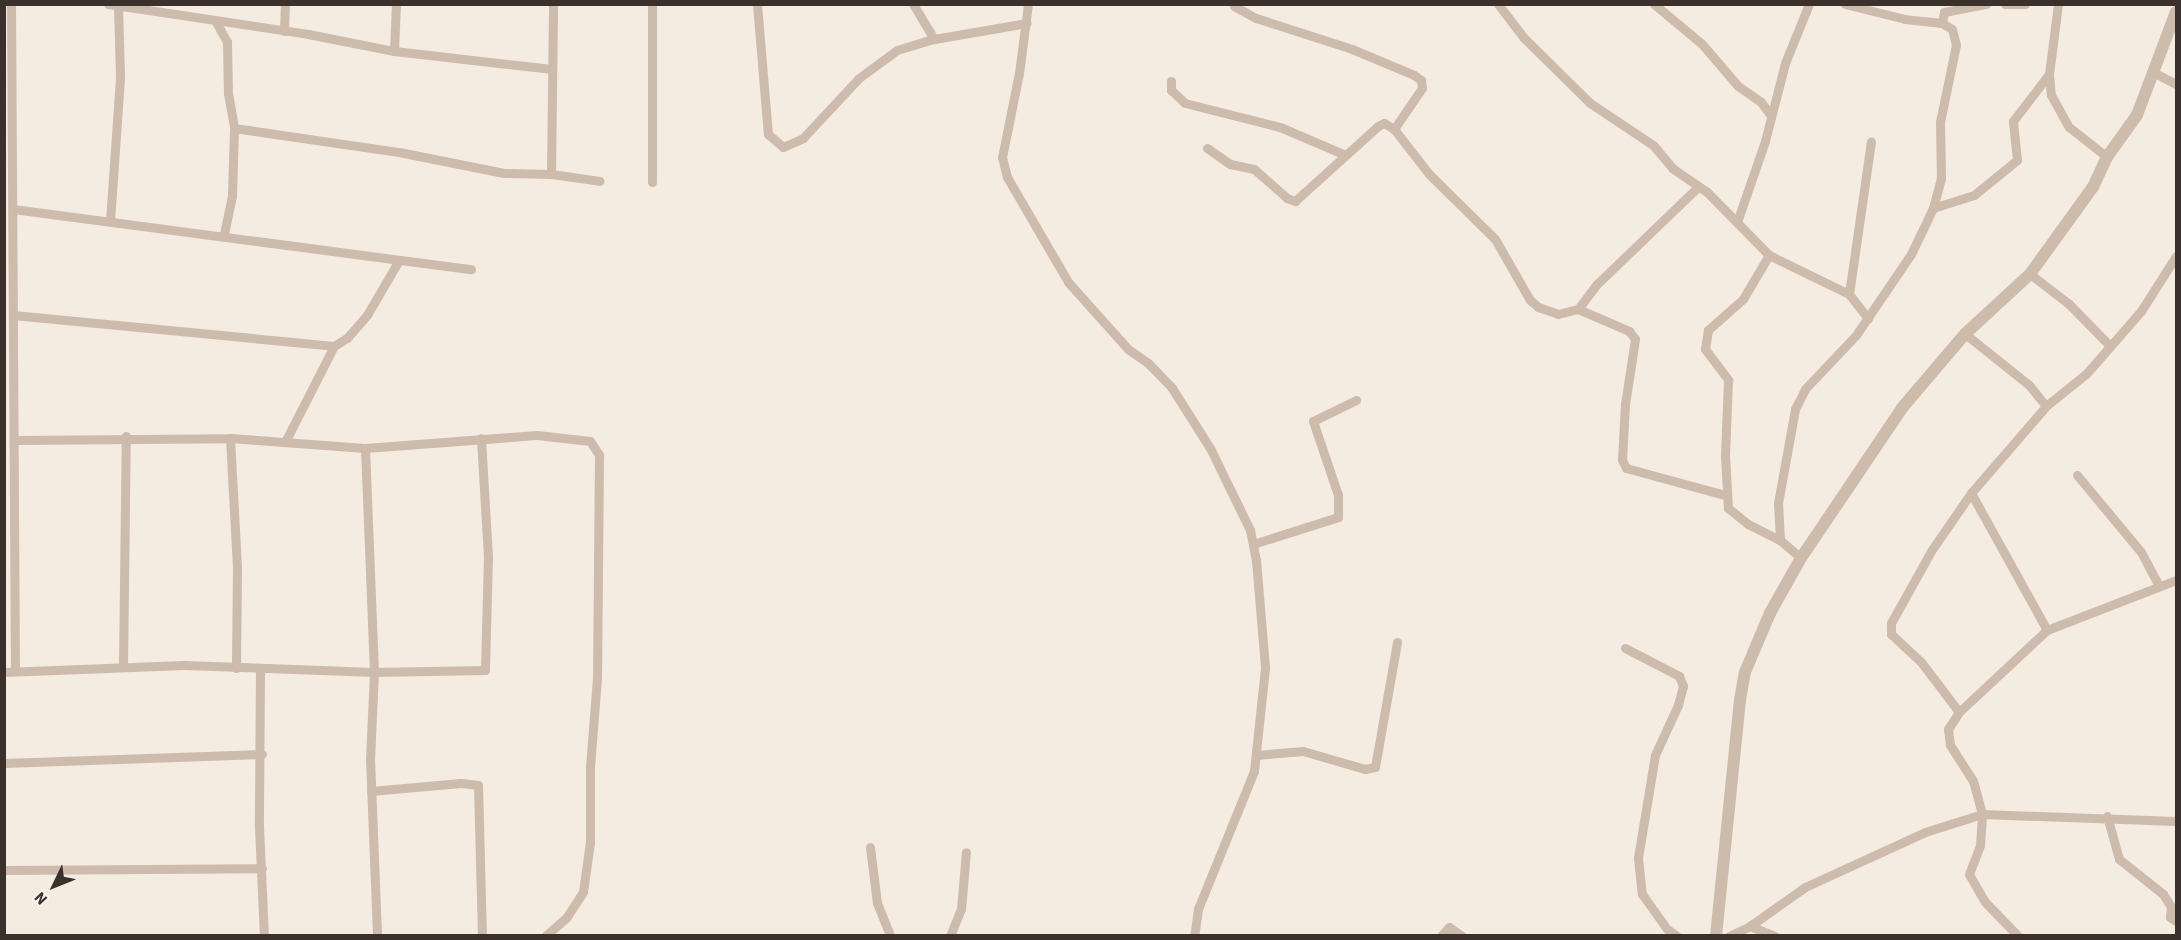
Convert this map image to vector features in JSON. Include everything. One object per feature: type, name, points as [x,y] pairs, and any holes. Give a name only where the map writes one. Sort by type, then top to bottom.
[{"type":"street","points":[[11,4],[7,70],[13,209],[16,440],[15,671]]},
{"type":"street","points":[[108,4],[236,26],[284,31],[394,51],[552,69]]},
{"type":"street","points":[[284,31],[285,4]]},
{"type":"street","points":[[394,51],[396,4]]},
{"type":"street","points":[[551,174],[553,4]]},
{"type":"street","points":[[652,4],[652,182]]},
{"type":"street","points":[[758,4],[768,134],[783,147],[804,138],[846,90],[886,57],[934,39],[1027,23]]},
{"type":"street","points":[[913,4],[934,39]]},
{"type":"street","points":[[1028,4],[1020,73],[1002,157],[1016,197],[1068,282],[1128,349],[1149,363],[1172,388],[1210,448],[1253,544],[1264,668],[1254,771],[1198,909],[1194,936]]},
{"type":"street","points":[[1498,4],[1524,38],[1581,94],[1641,135],[1672,168],[1698,187],[1769,255],[1848,294],[1868,318]]},
{"type":"street","points":[[1654,4],[1702,44],[1738,86],[1761,102],[1771,116]]},
{"type":"street","points":[[1737,222],[1771,116],[1776,91],[1809,4]]},
{"type":"street","points":[[1845,4],[1905,19],[1986,4]]},
{"type":"street","points":[[2005,4],[2025,4]]},
{"type":"street","points":[[2058,4],[2049,74],[2051,95],[2069,127],[2107,157]]},
{"type":"street","points":[[1234,6],[1256,18],[1352,49],[1421,80],[1422,88],[1394,129]]},
{"type":"street","points":[[110,220],[120,77],[118,7]]},
{"type":"street","points":[[1716,936],[1745,672],[1770,613],[1801,558],[1902,408],[1965,334],[2030,274],[2093,187],[2107,157],[2137,115],[2155,73],[2176,12]]},
{"type":"street","points":[[1780,540],[1779,503],[1795,409],[1805,389],[1845,349],[1868,318],[1911,254],[1934,208],[1941,179],[1940,122],[1946,83],[1956,45],[1952,29],[1943,13]]},
{"type":"street","points":[[216,22],[227,42],[234,128],[232,196],[224,234]]},
{"type":"street","points":[[227,42],[236,26]]},
{"type":"street","points":[[2155,73],[2176,84]]},
{"type":"street","points":[[1934,208],[1974,195],[2017,160],[2011,125],[2049,74]]},
{"type":"street","points":[[1171,81],[1171,90],[1185,103],[1280,127],[1343,154]]},
{"type":"street","points":[[1761,102],[1776,91]]},
{"type":"street","points":[[1207,148],[1230,164],[1254,169],[1287,198],[1295,201],[1343,154],[1378,126],[1384,123],[1394,129],[1429,174],[1495,239],[1530,300],[1558,314],[1578,309],[1629,331],[1635,339],[1624,404],[1622,460],[1626,468],[1725,495]]},
{"type":"street","points":[[234,128],[399,152],[504,173],[551,174],[600,181]]},
{"type":"street","points":[[1848,294],[1872,142]]},
{"type":"street","points":[[1578,309],[1596,285],[1698,187]]},
{"type":"street","points":[[13,209],[224,234],[398,262],[471,269]]},
{"type":"street","points":[[1769,255],[1743,299],[1708,330],[1704,339],[1706,356],[1728,380],[1725,495],[1728,508],[1734,514],[1780,540],[1801,558]]},
{"type":"street","points":[[1959,712],[1890,629],[1930,550],[1971,493],[2046,406],[2086,374],[2141,311],[2176,256]]},
{"type":"street","points":[[285,442],[334,346],[347,338],[367,315],[398,262]]},
{"type":"street","points":[[2030,274],[2068,304],[2110,346]]},
{"type":"street","points":[[13,315],[334,346]]},
{"type":"street","points":[[1965,334],[2029,385],[2046,406]]},
{"type":"street","points":[[4,387],[15,391]]},
{"type":"street","points":[[1253,544],[1338,517],[1338,495],[1313,421],[1356,400]]},
{"type":"street","points":[[16,440],[126,436],[230,438],[365,448],[481,438],[571,436],[590,441],[599,455],[597,678],[590,766],[590,842],[583,892],[567,917],[545,936]]},
{"type":"street","points":[[123,666],[126,436]]},
{"type":"street","points":[[230,438],[237,568],[236,668]]},
{"type":"street","points":[[4,672],[123,666],[374,672],[476,672],[486,668],[488,557],[481,438]]},
{"type":"street","points":[[365,448],[374,672],[371,791],[377,936]]},
{"type":"street","points":[[4,461],[16,461]]},
{"type":"street","points":[[2077,475],[2141,552],[2159,586]]},
{"type":"street","points":[[1971,493],[2047,630]]},
{"type":"street","points":[[4,565],[16,565]]},
{"type":"street","points":[[2018,936],[1985,902],[1969,874],[1980,845],[1982,814],[1973,781],[1947,737],[1959,712],[2047,630],[2176,580]]},
{"type":"street","points":[[1256,755],[1303,751],[1365,769],[1375,767],[1397,642]]},
{"type":"street","points":[[1625,648],[1679,676],[1683,686],[1655,755],[1638,858],[1642,894],[1667,929],[1677,936]]},
{"type":"street","points":[[260,669],[262,754],[259,827],[264,936]]},
{"type":"street","points":[[4,762],[262,754]]},
{"type":"street","points":[[371,791],[462,783],[478,785],[482,936]]},
{"type":"street","points":[[1729,936],[1750,926],[1805,887],[1925,832],[1982,814],[2037,819],[2107,816],[2176,821]]},
{"type":"street","points":[[2107,816],[2119,859],[2163,894],[2171,907],[2170,917],[2176,921]]},
{"type":"street","points":[[870,848],[877,903],[890,936]]},
{"type":"street","points":[[950,936],[961,909],[966,852]]},
{"type":"street","points":[[4,870],[262,868]]},
{"type":"street","points":[[1750,926],[1775,936]]},
{"type":"street","points":[[1441,936],[1449,927],[1462,936]]}]
